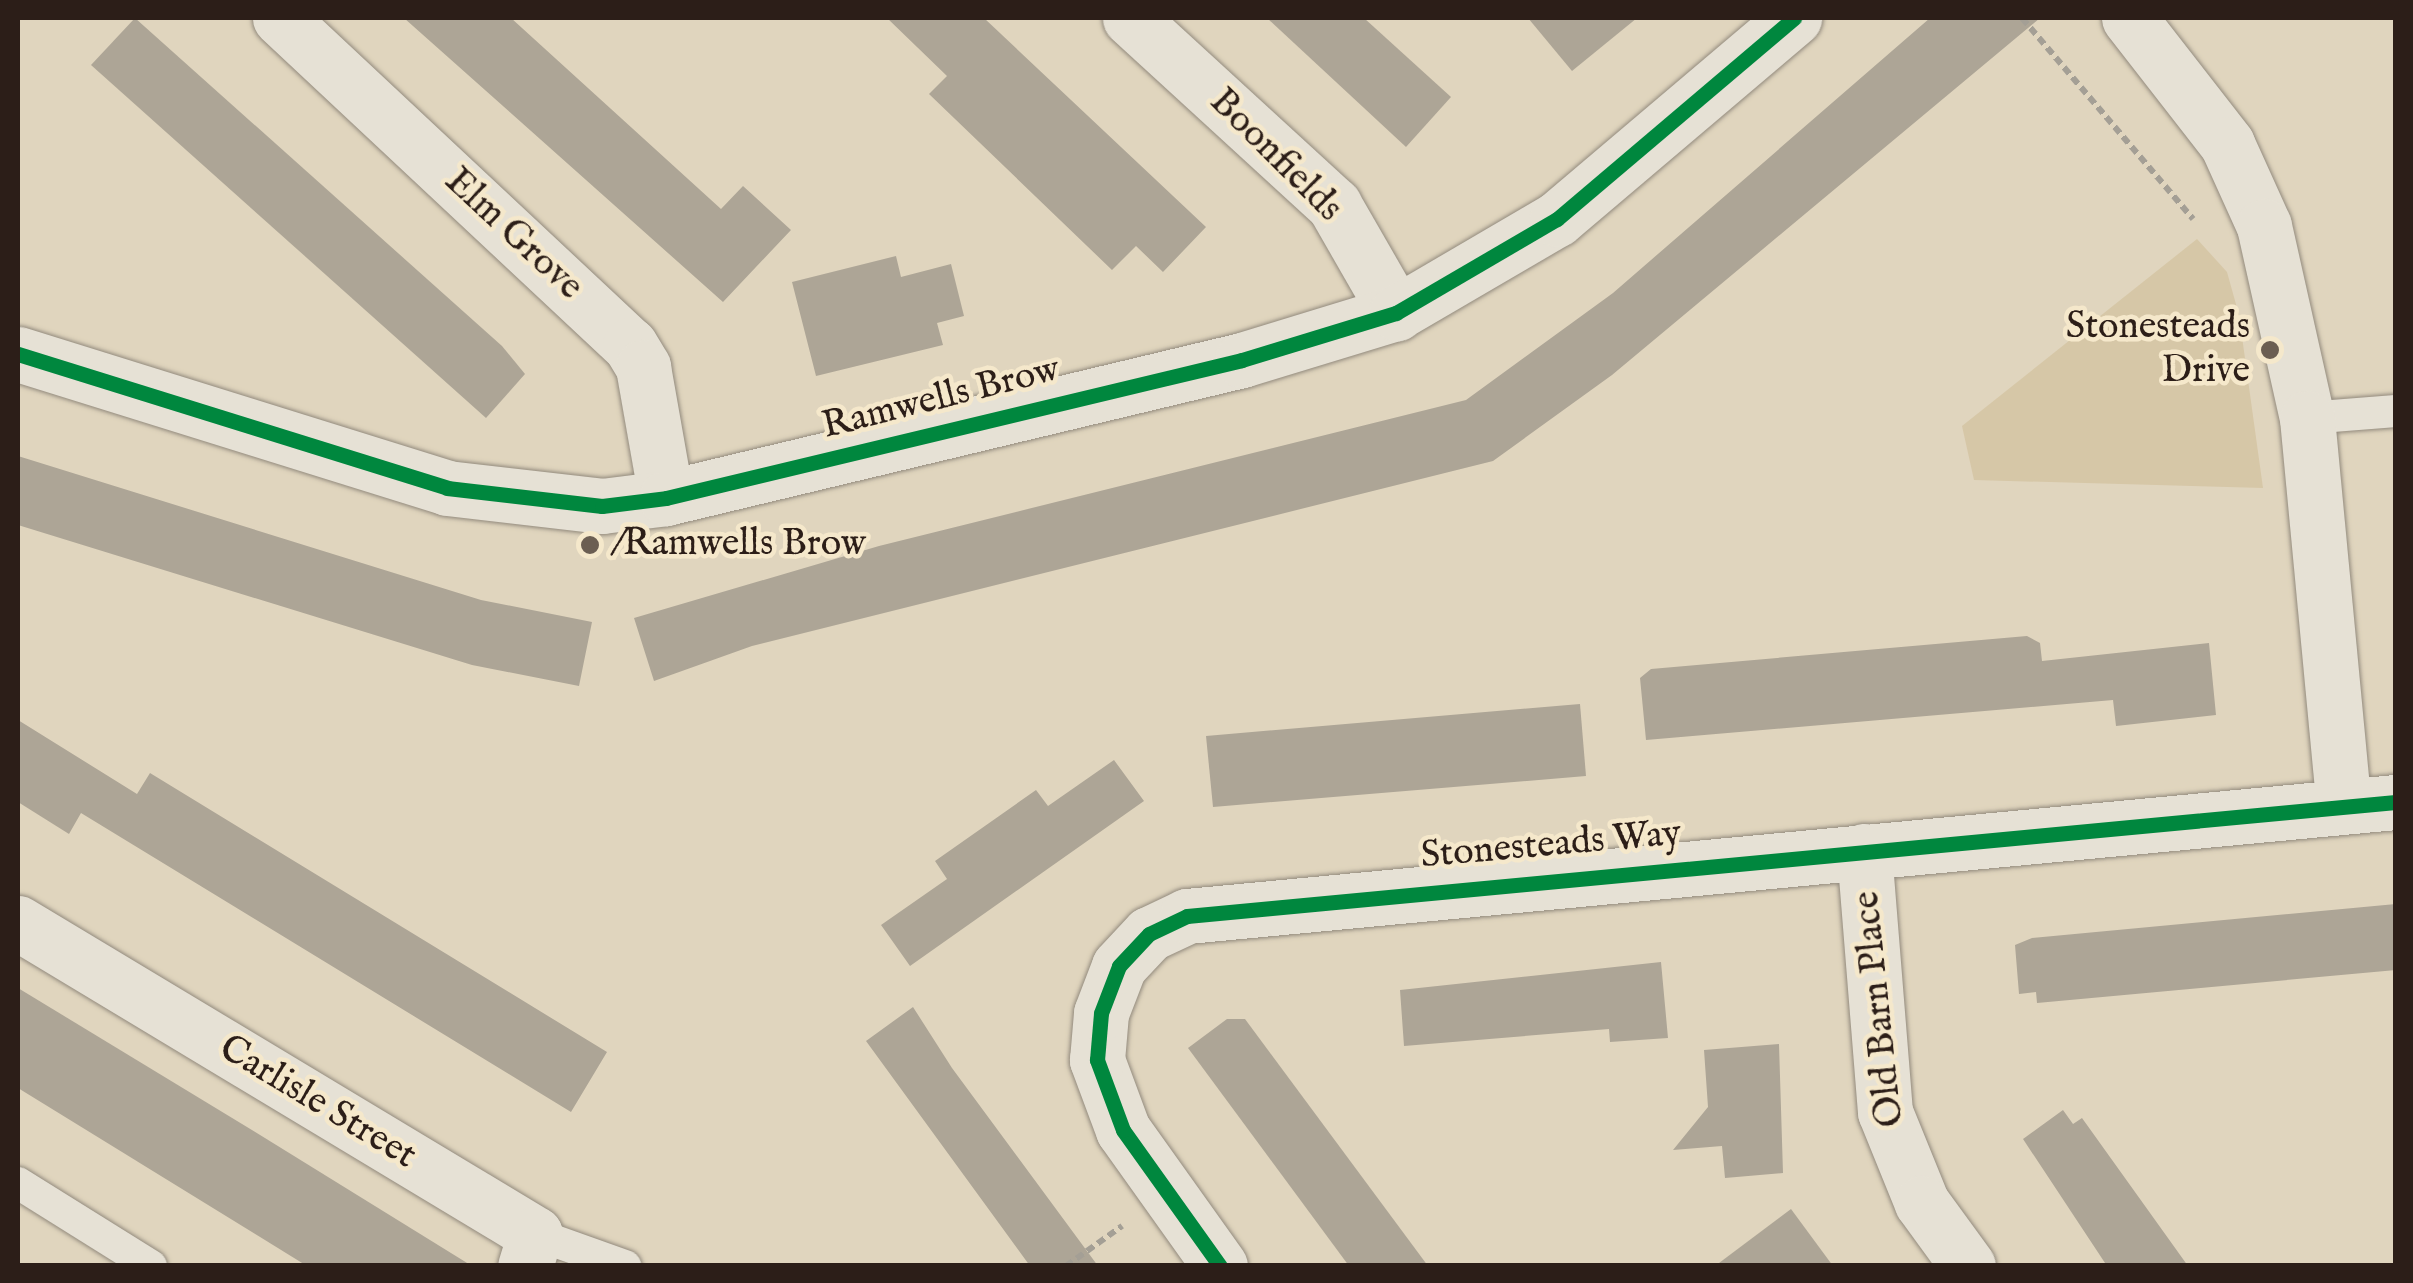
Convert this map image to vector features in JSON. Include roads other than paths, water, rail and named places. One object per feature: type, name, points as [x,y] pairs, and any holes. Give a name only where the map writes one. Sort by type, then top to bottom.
[{"type":"street","name":"Elm Grove","points":[[280,18],[630,345],[643,368],[666,498]]},
{"type":"street","name":"Boonfields","points":[[1130,18],[1334,206],[1396,314]]},
{"type":"street","name":"Ramwells Brow","points":[[18,354],[448,488],[602,506],[666,498],[1396,314],[1557,219],[1794,18]]},
{"type":"street","points":[[2129,18],[2228,144],[2250,188],[2308,418],[2370,804]]},
{"type":"street","name":"Stonesteads Way","points":[[1220,1266],[1123,1130],[1097,1060],[1101,1012],[1119,966],[1148,934],[1239,908],[2370,804]]},
{"type":"street","name":"Old Barn Place","points":[[1864,850],[1885,1112],[1914,1188],[1968,1266]]},
{"type":"street","name":"Carlisle Street","points":[[18,923],[530,1250]]},
{"type":"lane","points":[[2308,418],[2396,410]]},
{"type":"lane","points":[[18,1184],[151,1266]]},
{"type":"lane","name":"Carlisle Street","points":[[530,1250],[625,1266]]},
{"type":"place","name":"Stonesteads Drive","points":[[2270,350]]},
{"type":"place","name":"/Ramwells Brow","points":[[590,545]]}]
